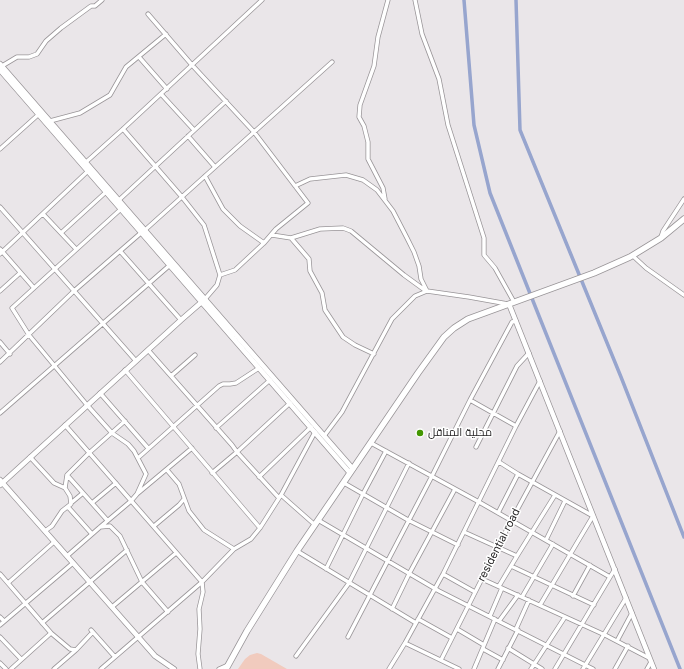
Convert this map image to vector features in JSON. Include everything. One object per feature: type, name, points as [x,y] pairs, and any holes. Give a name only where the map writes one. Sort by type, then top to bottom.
[{"type":"main road","points":[[227,667],[247,631],[297,551],[444,337],[468,319],[615,265],[633,256],[661,238],[684,219]]},
{"type":"street","points":[[1,67],[17,57],[29,57],[37,54],[46,41],[61,28],[91,6],[95,6],[102,0]]},
{"type":"street","points":[[84,164],[262,0]]},
{"type":"street","points":[[384,200],[382,188],[368,159],[368,142],[364,126],[359,117],[360,106],[374,66],[378,37],[388,0]]},
{"type":"street","points":[[415,0],[423,37],[439,79],[448,125],[484,238],[484,255],[495,268],[512,303],[516,321],[654,669]]},
{"type":"street","points":[[148,14],[192,65],[254,132],[308,203],[235,270],[220,275]]},
{"type":"street","points":[[50,121],[80,113],[110,96],[126,67],[166,34]]},
{"type":"street","points":[[139,56],[167,89]]},
{"type":"street","points":[[0,362],[74,291],[182,197],[332,62]]},
{"type":"street","points":[[1,67],[39,114],[119,200],[170,265],[324,436],[352,471]]},
{"type":"street","points":[[1,67],[50,121],[106,192],[143,231],[259,368],[315,432],[352,471]]},
{"type":"street","points":[[161,94],[194,130]]},
{"type":"street","points":[[119,200],[226,101]]},
{"type":"street","points":[[0,149],[39,114]]},
{"type":"street","points":[[123,129],[182,197],[204,225],[220,275],[217,285],[203,301],[1,483],[155,656],[174,669]]},
{"type":"street","points":[[188,136],[215,167]]},
{"type":"street","points":[[34,288],[1,251],[23,233],[88,171]]},
{"type":"street","points":[[295,186],[310,179],[346,175],[363,180],[377,190],[401,225],[414,252],[419,266],[421,279],[427,291]]},
{"type":"street","points":[[205,176],[223,209],[240,226],[264,243]]},
{"type":"street","points":[[61,233],[106,192]]},
{"type":"street","points":[[661,238],[663,231],[684,198]]},
{"type":"street","points":[[0,207],[136,361]]},
{"type":"street","points":[[121,209],[12,308],[29,335],[87,405],[112,433],[128,444],[138,458],[146,474],[137,494]]},
{"type":"street","points":[[43,214],[76,249]]},
{"type":"street","points":[[272,235],[291,238],[320,229],[343,228],[351,231],[404,275],[427,291],[512,303]]},
{"type":"street","points":[[291,238],[309,259],[310,271],[322,293],[325,310],[343,337],[362,349],[374,354]]},
{"type":"street","points":[[120,251],[181,320]]},
{"type":"street","points":[[633,256],[646,268],[684,295]]},
{"type":"street","points":[[0,414],[170,265]]},
{"type":"street","points":[[0,291],[20,273]]},
{"type":"street","points":[[324,436],[342,412],[392,319],[415,296],[427,291]]},
{"type":"street","points":[[348,636],[470,400],[512,322],[516,321]]},
{"type":"street","points":[[0,342],[10,354]]},
{"type":"street","points":[[148,350],[237,452],[280,497],[317,523],[342,535],[435,588],[565,654],[585,667],[593,669]]},
{"type":"street","points":[[476,447],[517,366],[529,353]]},
{"type":"street","points":[[171,376],[195,355]]},
{"type":"street","points":[[138,458],[220,385],[236,383],[259,368]]},
{"type":"street","points":[[125,370],[260,528]]},
{"type":"street","points":[[216,428],[270,380]]},
{"type":"street","points":[[390,668],[443,574],[516,426],[540,381]]},
{"type":"street","points":[[100,393],[148,448]]},
{"type":"street","points":[[470,400],[516,426]]},
{"type":"street","points":[[212,473],[290,403]]},
{"type":"street","points":[[71,503],[70,496],[66,488],[67,475],[89,453],[125,422]]},
{"type":"street","points":[[65,425],[202,582],[203,592],[199,609],[200,629],[198,654],[200,669]]},
{"type":"street","points":[[259,476],[311,427]]},
{"type":"street","name":"residential road","points":[[441,660],[497,547],[560,430]]},
{"type":"street","points":[[101,669],[202,582],[234,549],[250,539],[260,528],[280,497],[315,432]]},
{"type":"street","points":[[371,443],[479,502],[610,577]]},
{"type":"street","points":[[67,556],[192,448]]},
{"type":"street","points":[[326,569],[386,451]]},
{"type":"street","points":[[30,457],[54,483],[66,488]]},
{"type":"street","points":[[499,462],[593,516]]},
{"type":"street","points":[[296,656],[349,583],[409,463]]},
{"type":"street","points":[[167,470],[179,484],[189,511],[204,530],[234,549]]},
{"type":"street","points":[[498,513],[518,474]]},
{"type":"street","points":[[67,475],[107,520]]},
{"type":"street","points":[[92,503],[116,483]]},
{"type":"street","points":[[344,483],[408,520],[458,545]]},
{"type":"street","points":[[392,609],[455,489]]},
{"type":"street","points":[[45,531],[52,526],[62,511],[83,493]]},
{"type":"street","points":[[490,616],[500,587],[511,566],[555,495]]},
{"type":"street","points":[[154,526],[179,506],[184,499]]},
{"type":"street","points":[[546,540],[565,501]]},
{"type":"street","points":[[68,507],[92,534]]},
{"type":"street","points":[[540,605],[593,516]]},
{"type":"street","points":[[98,528],[110,526],[120,536],[142,582],[168,612]]},
{"type":"street","points":[[464,532],[517,556]]},
{"type":"street","points":[[8,583],[54,542]]},
{"type":"street","points":[[474,669],[497,620],[520,596],[553,544]]},
{"type":"street","points":[[42,623],[127,550]]},
{"type":"street","points":[[297,551],[416,623]]},
{"type":"street","points":[[112,607],[176,553]]},
{"type":"street","points":[[0,625],[73,563]]},
{"type":"street","points":[[573,596],[590,565]]},
{"type":"street","points":[[511,566],[594,605]]},
{"type":"street","points":[[555,669],[615,569]]},
{"type":"street","points":[[0,574],[42,623],[70,649],[76,650]]},
{"type":"street","points":[[443,574],[475,592]]},
{"type":"street","points":[[482,579],[628,646],[650,660]]},
{"type":"street","points":[[585,667],[626,598]]},
{"type":"street","points":[[498,669],[529,600]]},
{"type":"street","points":[[617,641],[632,613]]},
{"type":"street","points":[[0,617],[4,621]]},
{"type":"street","points":[[531,669],[565,617]]},
{"type":"street","points":[[418,619],[452,638]]},
{"type":"street","points":[[457,629],[503,660]]},
{"type":"street","points":[[54,669],[76,650],[91,632],[115,657]]},
{"type":"street","points":[[11,669],[52,633]]},
{"type":"street","points":[[0,636],[21,659]]},
{"type":"street","points":[[405,643],[459,669]]},
{"type":"street","points":[[615,669],[628,646]]},
{"type":"street","points":[[508,648],[542,669]]},
{"type":"street","points":[[647,669],[650,660]]},
{"type":"street","points":[[0,663],[6,669]]},
{"type":"street","points":[[219,669],[227,667]]},
{"type":"shaded area","points":[[257,653],[287,669],[238,669],[245,659],[250,655]]},
{"type":"waterway","points":[[464,0],[474,125],[490,193],[680,669]]},
{"type":"waterway","points":[[516,0],[520,130],[621,377],[684,537]]},
{"type":"place","name":"محلية المناقل","points":[[420,433]]}]
